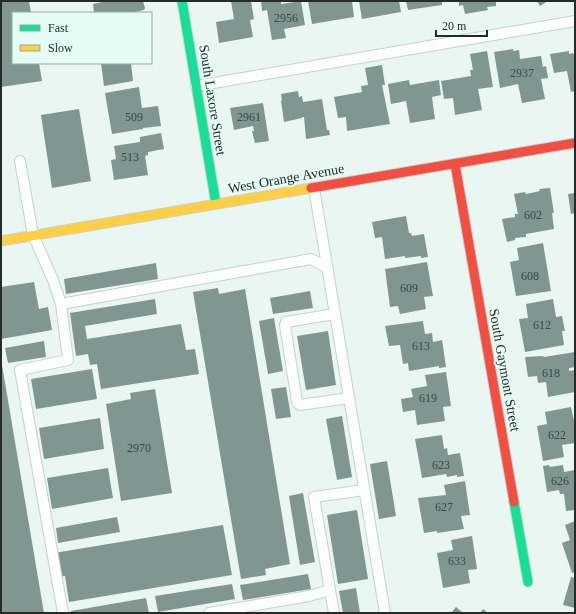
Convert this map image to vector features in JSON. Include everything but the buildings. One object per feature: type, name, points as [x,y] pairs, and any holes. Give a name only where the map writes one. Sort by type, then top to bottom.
[{"type":"street","name":"South Laxore Street","points":[[182,1],[216,204]]},
{"type":"street","name":"West Orange Avenue","points":[[1,241],[575,143]]},
{"type":"street","name":"South Gaymont Street","points":[[455,164],[528,582]]},
{"type":"lane","points":[[196,86],[575,21]]},
{"type":"lane","points":[[20,161],[33,235],[53,280],[61,304],[68,360],[20,370],[63,613]]},
{"type":"lane","points":[[314,188],[385,613]]},
{"type":"lane","points":[[61,304],[311,259],[328,268]]},
{"type":"lane","points":[[335,314],[286,322],[285,325],[297,402],[300,405],[349,398]]},
{"type":"lane","points":[[334,613],[314,497],[364,490]]},
{"type":"lane","points":[[210,613],[308,596],[330,590]]},
{"type":"traffic: fast","points":[[182,1],[216,204]]},
{"type":"traffic: fast","points":[[514,502],[528,582]]},
{"type":"traffic: slow","points":[[1,241],[311,188]]},
{"type":"traffic: jam","points":[[311,188],[575,143]]},
{"type":"traffic: jam","points":[[455,164],[514,502]]}]
